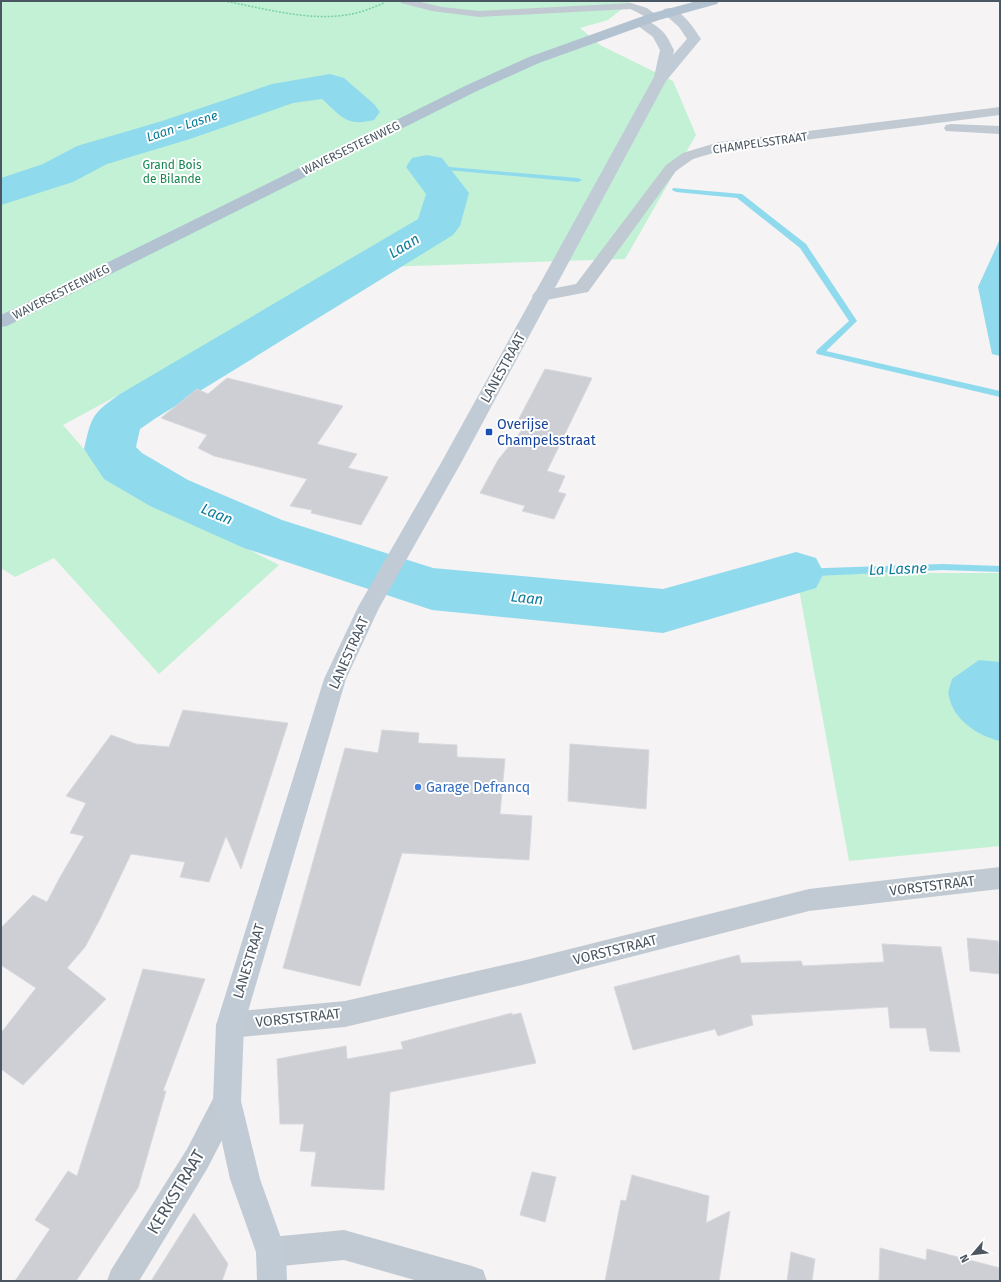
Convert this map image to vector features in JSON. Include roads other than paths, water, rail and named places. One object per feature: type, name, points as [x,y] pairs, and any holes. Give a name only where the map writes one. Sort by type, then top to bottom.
[{"type":"main road","name":"WAVERSESTEENWEG","points":[[1,322],[472,88],[534,60],[669,12],[712,1]]},
{"type":"street","name":"LANESTRAAT","points":[[271,1267],[246,1179],[227,1101],[230,1026],[308,764],[335,679],[369,607],[542,296],[660,78],[694,38],[684,24],[669,12]]},
{"type":"street","name":"LANESTRAAT","points":[[647,20],[659,35],[667,50],[660,78]]},
{"type":"street","name":"CHAMPELSSTRAAT","points":[[542,296],[582,288],[671,168],[688,156],[719,147],[1000,111]]},
{"type":"street","name":"CHAMPELSSTRAAT","points":[[899,125],[1000,130]]},
{"type":"street","name":"VORSTSTRAAT","points":[[230,1026],[345,1014],[526,972],[809,900],[1000,878]]},
{"type":"street","name":"KERKSTRAAT","points":[[122,1281],[197,1159],[227,1101]]},
{"type":"street","points":[[271,1267],[344,1245],[472,1281]]},
{"type":"lane","points":[[405,1],[419,6],[453,12],[479,14],[631,6],[643,10],[647,20]]},
{"type":"water","points":[[1000,239],[1000,356],[992,354],[978,287]]},
{"type":"water","points":[[979,660],[1000,662],[1000,741],[983,735],[968,726],[956,713],[949,697],[952,679]]},
{"type":"waterway","name":"Laan - Lasne","points":[[1,192],[58,173],[92,155],[176,130],[286,92],[330,86],[360,112]]},
{"type":"waterway","points":[[427,167],[578,180]]},
{"type":"waterway","name":"Laan","points":[[427,167],[448,193],[438,226],[138,406],[116,422],[110,449],[123,466],[169,493],[263,534],[432,589],[663,611],[796,573]]},
{"type":"waterway","points":[[676,190],[739,196],[803,246],[853,321],[820,352],[1000,394]]},
{"type":"waterway","name":"La Lasne","points":[[796,573],[942,567],[1000,569]]},
{"type":"place","name":"Overijse Champelsstraat","points":[[489,432]]},
{"type":"place","name":"Garage Defrancq","points":[[418,787]]},
{"type":"park label","name":"Grand Bois de Bilande","points":[[172,172]]}]
